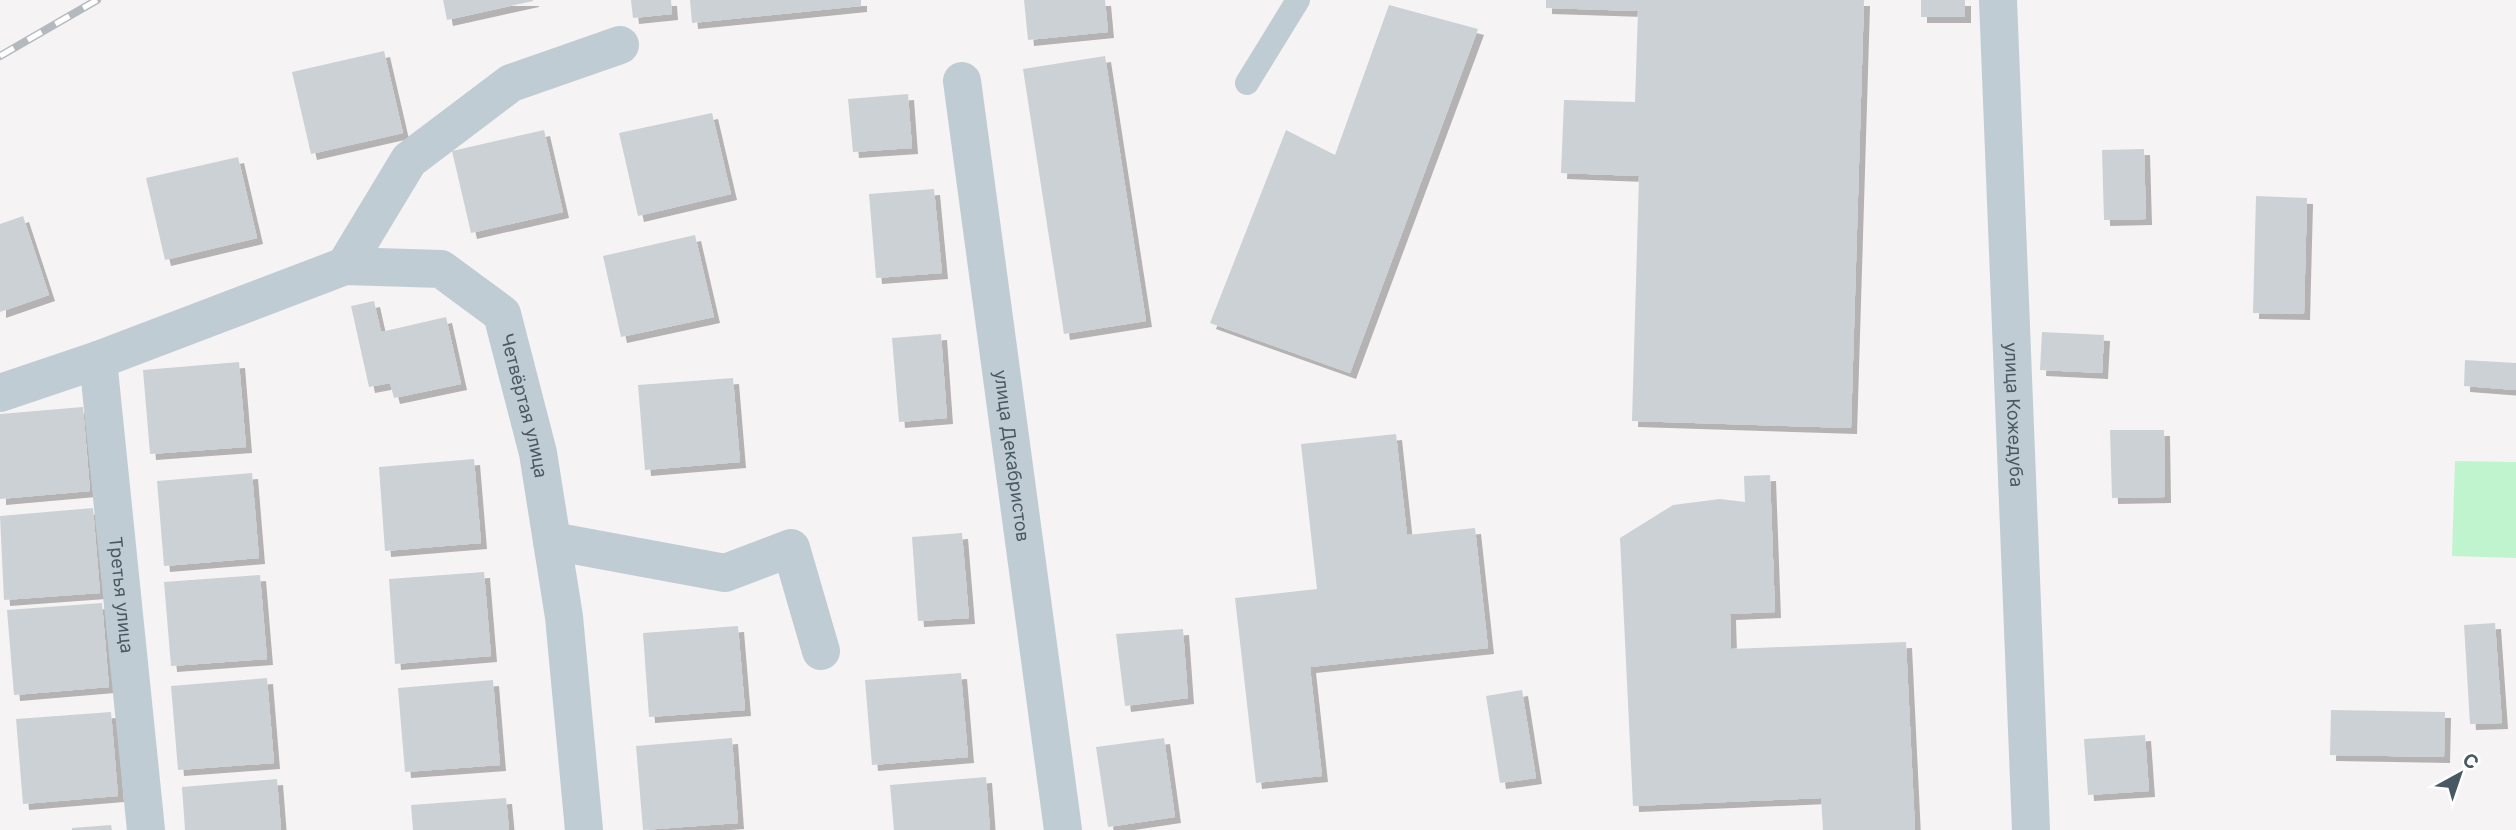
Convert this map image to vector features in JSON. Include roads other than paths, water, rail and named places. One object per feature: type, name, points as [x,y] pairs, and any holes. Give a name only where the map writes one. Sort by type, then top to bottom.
[{"type":"street","name":"улица Кожедуба","points":[[1998,0],[2031,830]]},
{"type":"street","points":[[345,266],[409,160],[511,83],[620,46]]},
{"type":"street","name":"улица Декабристов","points":[[962,81],[1063,830]]},
{"type":"street","name":"Четвёртая улица","points":[[0,393],[98,360],[345,266],[441,269],[502,314],[538,453],[552,541],[564,617],[584,830]]},
{"type":"street","name":"Третья улица","points":[[98,360],[146,830]]},
{"type":"street","points":[[552,541],[725,573],[791,548],[821,651]]},
{"type":"lane","points":[[1247,83],[1298,0]]},
{"type":"railway","points":[[0,56],[97,0]]}]
